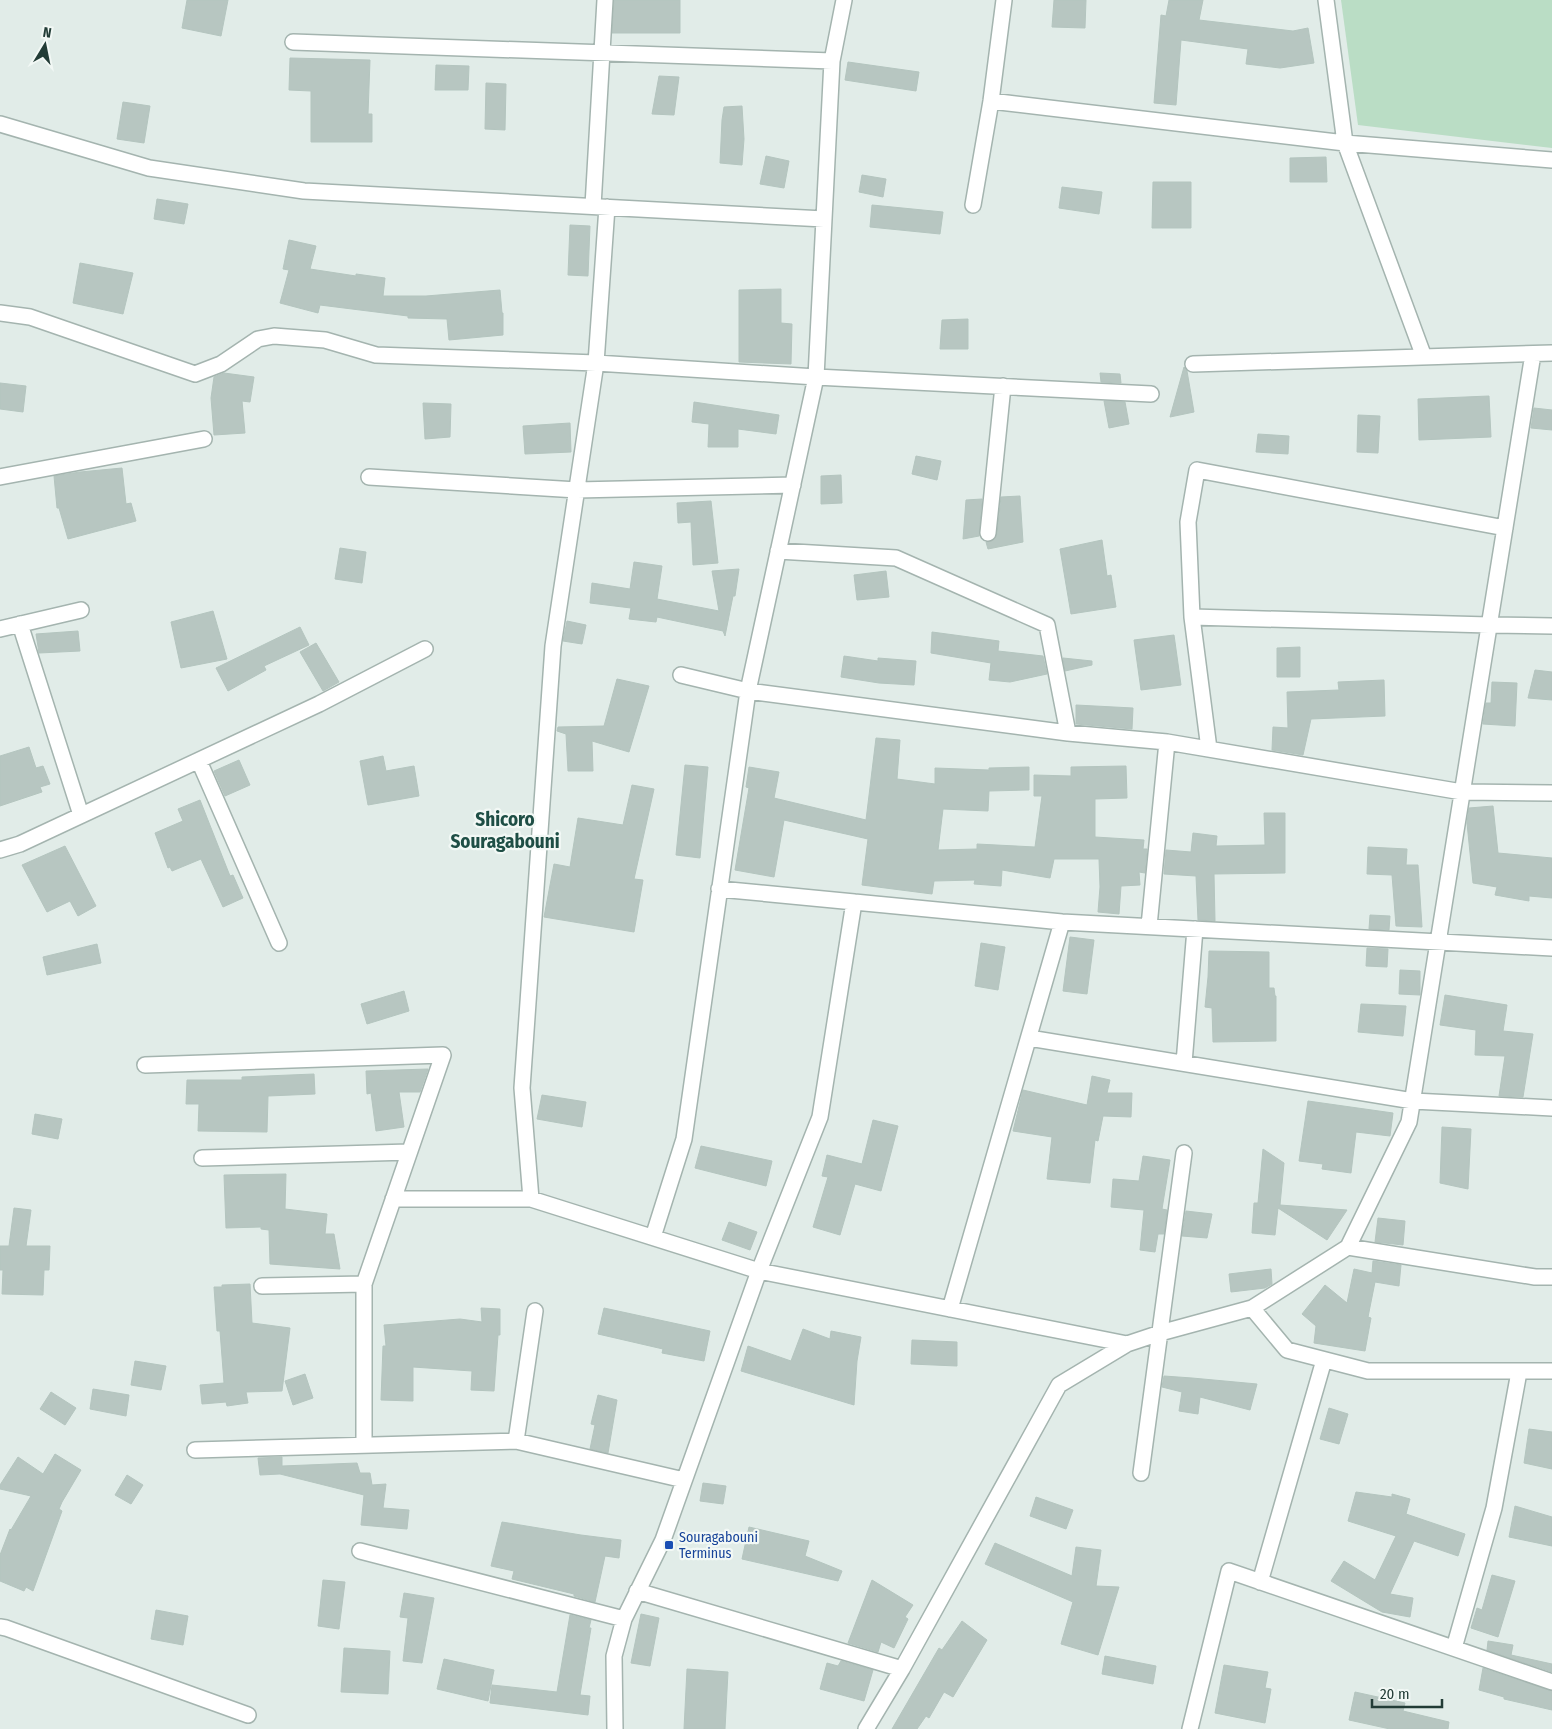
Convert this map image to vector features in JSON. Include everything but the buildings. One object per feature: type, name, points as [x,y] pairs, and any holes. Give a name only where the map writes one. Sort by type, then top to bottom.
[{"type":"street","points":[[531,1199],[522,1088],[553,646],[596,363],[602,53],[605,0]]},
{"type":"street","points":[[653,1237],[684,1139],[748,692],[816,377],[832,61],[844,0]]},
{"type":"street","points":[[973,205],[991,101],[1004,0]]},
{"type":"street","points":[[1326,0],[1344,143],[1424,357]]},
{"type":"street","points":[[293,42],[832,61]]},
{"type":"street","points":[[991,101],[1344,143],[1552,160]]},
{"type":"street","points":[[0,124],[149,168],[304,191],[824,219]]},
{"type":"street","points":[[0,313],[30,317],[195,374],[221,364],[258,339],[274,336],[325,340],[376,355],[596,363],[816,377],[1152,394]]},
{"type":"street","points":[[1193,364],[1552,353]]},
{"type":"street","points":[[866,1729],[902,1668],[1059,1385],[1127,1344],[1252,1308],[1348,1247],[1409,1122],[1533,354]]},
{"type":"street","points":[[988,533],[1003,386]]},
{"type":"street","points":[[0,477],[204,439]]},
{"type":"street","points":[[1210,749],[1192,617],[1188,522],[1197,470],[1505,528]]},
{"type":"street","points":[[370,477],[577,490],[793,485]]},
{"type":"street","points":[[778,551],[896,558],[1047,624],[1068,733]]},
{"type":"street","points":[[0,629],[81,610]]},
{"type":"street","points":[[1192,617],[1489,626],[1552,626]]},
{"type":"street","points":[[20,624],[81,815]]},
{"type":"street","points":[[0,850],[20,844],[319,704],[426,649]]},
{"type":"street","points":[[682,675],[748,692],[1068,733],[1167,742],[1462,792],[1552,793]]},
{"type":"street","points":[[1149,926],[1167,742]]},
{"type":"street","points":[[199,760],[279,943]]},
{"type":"street","points":[[719,889],[1062,922],[1552,948]]},
{"type":"street","points":[[615,1729],[614,1656],[624,1619],[663,1540],[759,1271],[820,1117],[854,902]]},
{"type":"street","points":[[950,1309],[1062,922]]},
{"type":"street","points":[[1184,1063],[1195,929]]},
{"type":"street","points":[[1029,1038],[1412,1101],[1552,1108]]},
{"type":"street","points":[[145,1065],[444,1055],[392,1199],[364,1284],[364,1445]]},
{"type":"street","points":[[202,1158],[409,1152]]},
{"type":"street","points":[[1141,1473],[1184,1153]]},
{"type":"street","points":[[392,1199],[531,1199],[759,1271],[1127,1344]]},
{"type":"street","points":[[1348,1247],[1535,1277],[1552,1277]]},
{"type":"street","points":[[262,1286],[364,1284]]},
{"type":"street","points":[[1252,1308],[1287,1350],[1368,1371],[1552,1372]]},
{"type":"street","points":[[516,1441],[534,1311]]},
{"type":"street","points":[[1260,1582],[1324,1360]]},
{"type":"street","points":[[1454,1648],[1494,1508],[1519,1372]]},
{"type":"street","points":[[196,1450],[516,1441],[684,1480]]},
{"type":"street","points":[[360,1550],[624,1619]]},
{"type":"street","points":[[1190,1729],[1228,1571],[1552,1682]]},
{"type":"street","points":[[638,1591],[902,1668]]},
{"type":"street","points":[[0,1627],[248,1715]]},
{"type":"green space","points":[[1341,0],[1552,0],[1552,148],[1358,125]]},
{"type":"place","name":"Souragabouni Terminus","points":[[669,1545]]},
{"type":"district","name":"Shicoro Souragabouni","points":[[505,830]]}]
